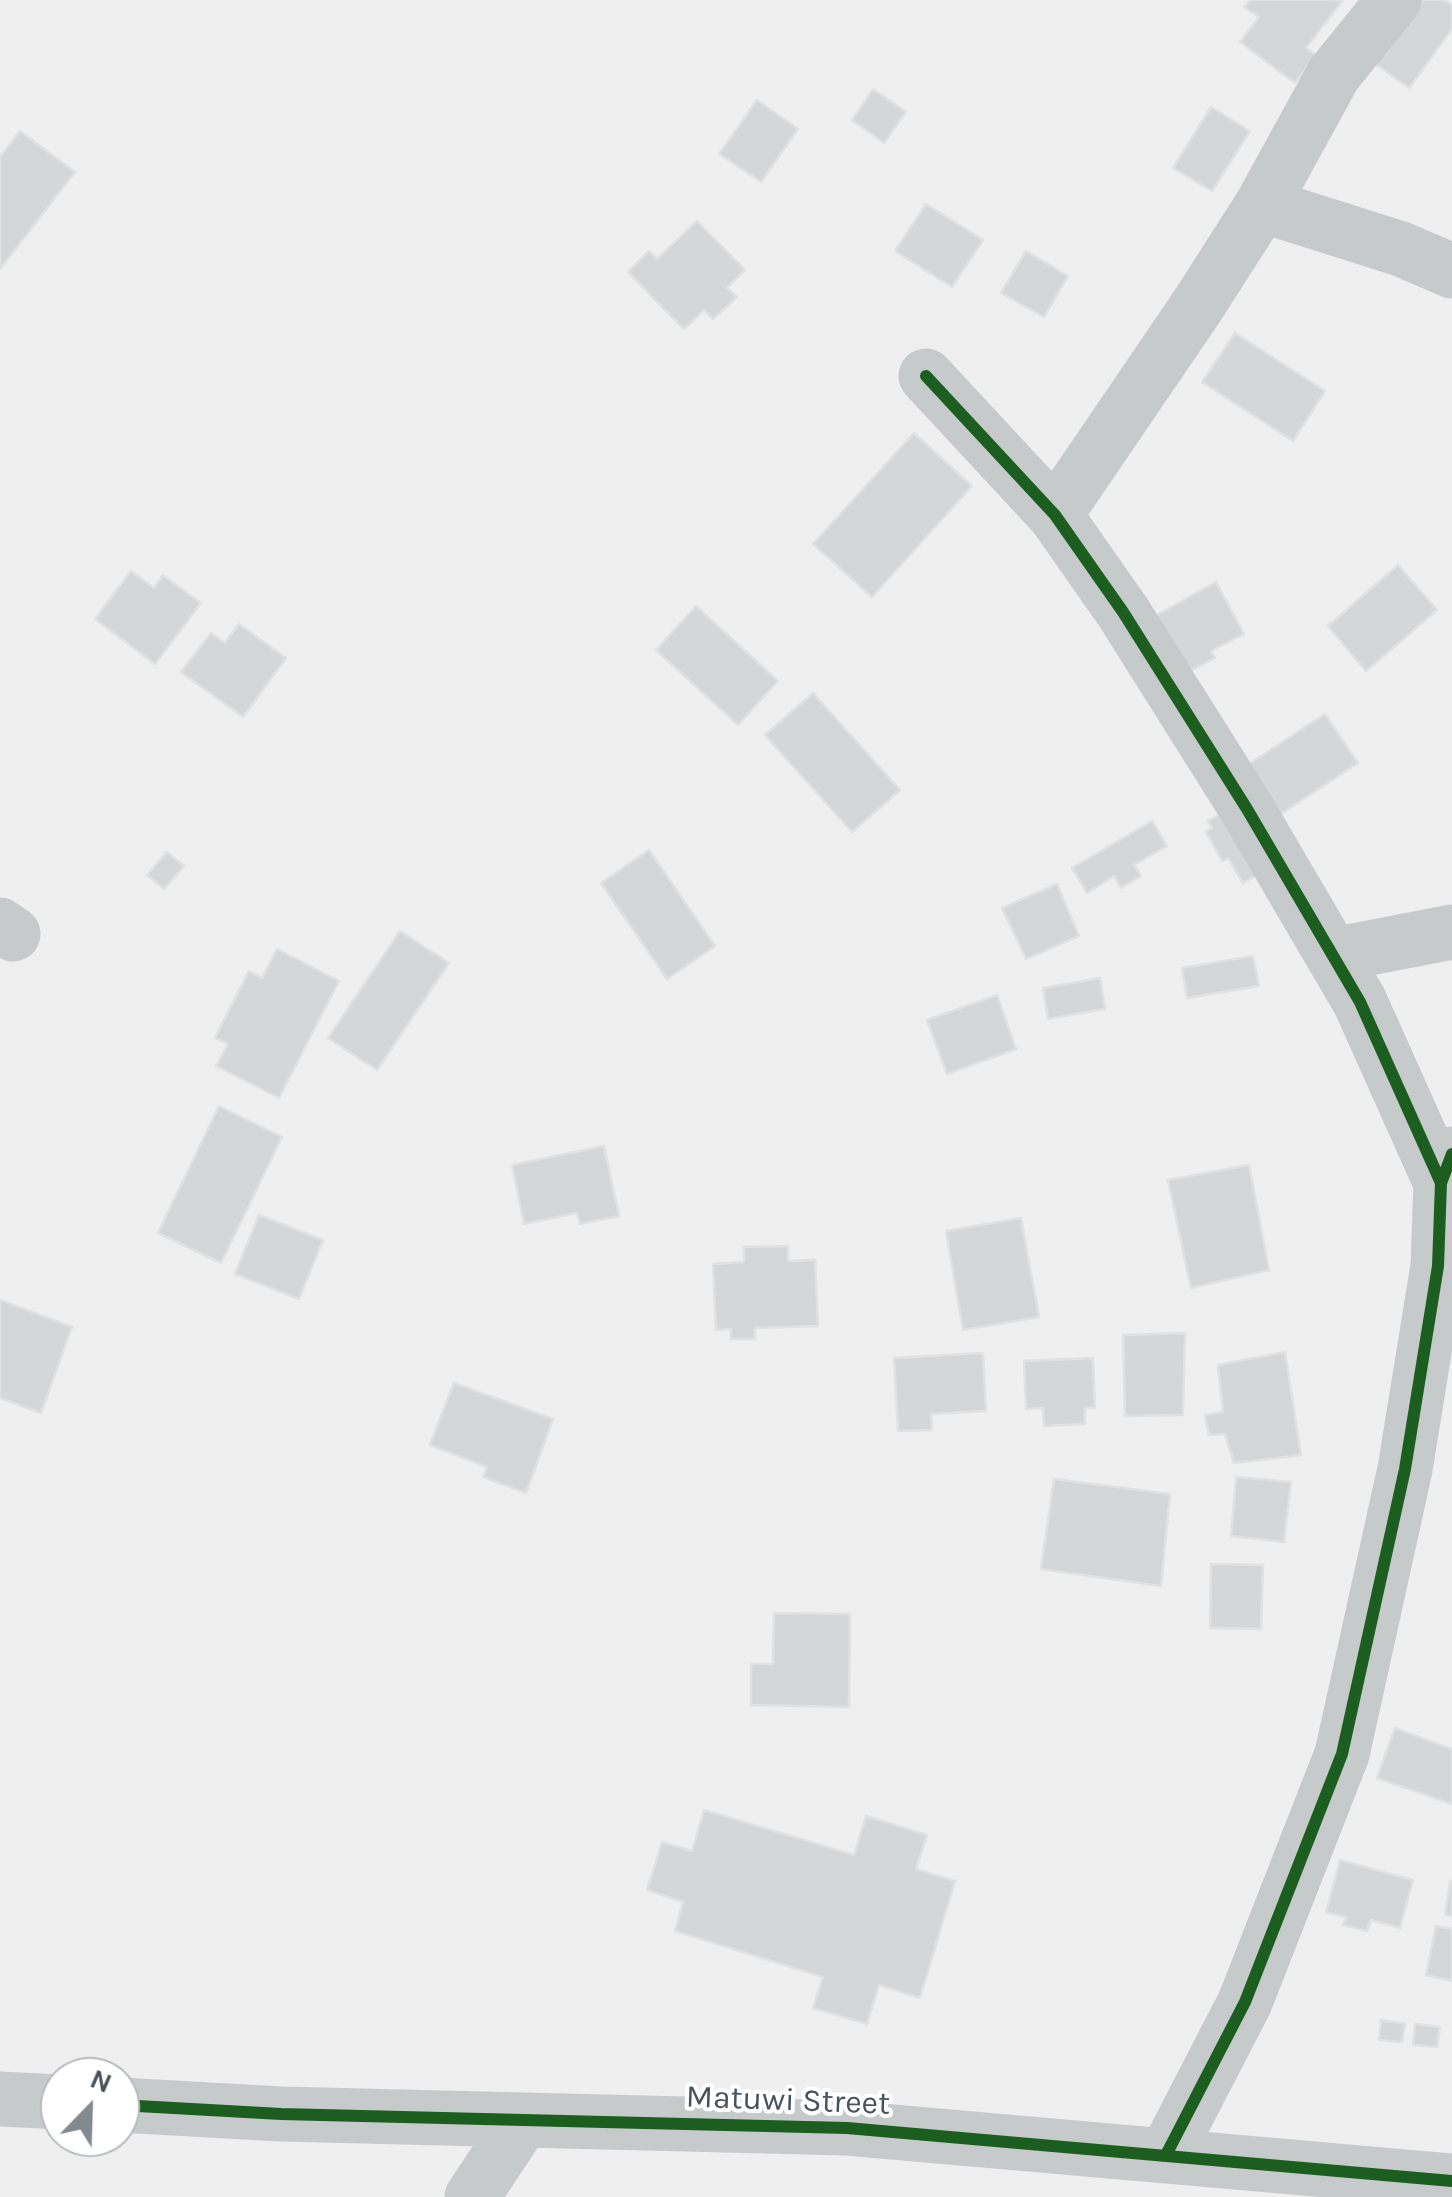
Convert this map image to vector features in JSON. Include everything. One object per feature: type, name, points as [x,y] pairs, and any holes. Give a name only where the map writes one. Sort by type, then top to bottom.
[{"type":"street","points":[[1055,515],[1262,205],[1334,74],[1394,0]]},
{"type":"street","points":[[1262,205],[1401,249],[1452,271]]},
{"type":"street","points":[[926,376],[1055,515],[1144,645],[1360,1002],[1447,1169],[1438,1266],[1405,1469],[1342,1754],[1245,2002],[1167,2154]]},
{"type":"street","points":[[1332,955],[1452,932]]},
{"type":"street","points":[[0,2099],[40,2101]]},
{"type":"street","name":"Matuwi Street","points":[[140,2107],[847,2128],[1452,2180]]},
{"type":"street","points":[[472,2197],[523,2120]]},
{"type":"building","points":[[1250,0],[1343,0],[1306,48],[1316,55],[1295,83],[1240,42],[1259,17],[1244,7]]},
{"type":"building","points":[[1415,0],[1445,0],[1452,5],[1452,29],[1409,88],[1370,60]]},
{"type":"building","points":[[873,89],[906,112],[884,143],[852,120]]},
{"type":"building","points":[[757,100],[798,129],[761,182],[719,154]]},
{"type":"building","points":[[1211,107],[1250,131],[1212,191],[1173,168]]},
{"type":"building","points":[[20,131],[75,172],[0,269],[0,157]]},
{"type":"building","points":[[926,204],[983,240],[952,287],[895,251]]},
{"type":"building","points":[[697,221],[745,270],[727,288],[737,297],[713,319],[704,310],[684,329],[628,272],[649,251],[657,259]]},
{"type":"building","points":[[1026,251],[1068,276],[1044,317],[1001,293]]},
{"type":"building","points":[[1235,333],[1325,391],[1293,441],[1202,382]]},
{"type":"building","points":[[914,433],[972,486],[872,597],[813,544]]},
{"type":"building","points":[[1398,565],[1437,610],[1366,671],[1328,626]]},
{"type":"building","points":[[131,571],[154,588],[163,575],[201,603],[155,664],[95,619]]},
{"type":"building","points":[[1216,582],[1244,634],[1211,651],[1215,658],[1184,674],[1153,617]]},
{"type":"building","points":[[696,606],[778,681],[738,725],[656,650]]},
{"type":"building","points":[[239,624],[286,658],[243,717],[181,672],[211,633],[225,643]]},
{"type":"building","points":[[813,693],[900,790],[852,832],[765,735]]},
{"type":"building","points":[[1325,714],[1358,763],[1273,819],[1240,770]]},
{"type":"building","points":[[1229,809],[1264,871],[1243,883],[1228,858],[1222,861],[1206,832],[1212,828],[1208,821]]},
{"type":"building","points":[[1152,821],[1167,846],[1134,865],[1141,876],[1121,888],[1114,876],[1087,893],[1072,868]]},
{"type":"building","points":[[649,850],[715,946],[667,979],[601,883]]},
{"type":"building","points":[[167,852],[184,866],[164,889],[147,875]]},
{"type":"building","points":[[1057,884],[1079,936],[1026,959],[1002,908]]},
{"type":"building","points":[[400,931],[449,963],[377,1070],[328,1038]]},
{"type":"building","points":[[277,949],[339,981],[279,1098],[216,1066],[228,1044],[215,1038],[249,971],[262,978]]},
{"type":"building","points":[[1253,956],[1259,986],[1187,998],[1182,968]]},
{"type":"building","points":[[1100,978],[1105,1009],[1048,1019],[1043,988]]},
{"type":"building","points":[[997,995],[1016,1049],[947,1074],[927,1020]]},
{"type":"building","points":[[219,1106],[282,1137],[221,1263],[158,1233]]},
{"type":"building","points":[[604,1146],[619,1216],[580,1224],[577,1213],[524,1224],[512,1165]]},
{"type":"building","points":[[1249,1165],[1269,1270],[1191,1288],[1168,1180]]},
{"type":"building","points":[[259,1215],[323,1240],[299,1299],[235,1274]]},
{"type":"building","points":[[1021,1218],[1039,1317],[963,1330],[946,1231]]},
{"type":"building","points":[[788,1246],[788,1261],[815,1260],[818,1326],[755,1328],[755,1339],[731,1339],[731,1329],[716,1330],[713,1264],[744,1262],[744,1247]]},
{"type":"building","points":[[0,1300],[72,1327],[41,1413],[0,1398]]},
{"type":"building","points":[[1185,1333],[1183,1415],[1125,1416],[1123,1335]]},
{"type":"building","points":[[1285,1352],[1301,1455],[1234,1463],[1225,1434],[1209,1435],[1205,1415],[1223,1412],[1218,1365]]},
{"type":"building","points":[[983,1353],[986,1411],[931,1414],[932,1430],[898,1431],[894,1358]]},
{"type":"building","points":[[1093,1358],[1095,1408],[1085,1408],[1085,1424],[1044,1426],[1043,1408],[1026,1409],[1024,1361]]},
{"type":"building","points":[[454,1383],[553,1419],[526,1493],[483,1477],[487,1467],[430,1445]]},
{"type":"building","points":[[1236,1477],[1291,1482],[1284,1542],[1231,1536]]},
{"type":"building","points":[[1054,1479],[1170,1494],[1161,1586],[1041,1569]]},
{"type":"building","points":[[1211,1564],[1263,1565],[1261,1629],[1210,1628]]},
{"type":"building","points":[[774,1613],[850,1614],[849,1707],[751,1705],[751,1664],[773,1664]]},
{"type":"building","points":[[1395,1728],[1452,1749],[1452,1804],[1377,1778]]},
{"type":"building","points":[[704,1810],[854,1855],[866,1816],[927,1835],[916,1869],[955,1881],[920,1998],[879,1985],[867,2024],[813,2008],[823,1977],[675,1931],[683,1902],[647,1890],[662,1842],[692,1851]]},
{"type":"building","points":[[1340,1860],[1413,1880],[1400,1928],[1371,1920],[1367,1931],[1343,1925],[1346,1917],[1326,1912]]},
{"type":"building","points":[[1452,1881],[1452,1916],[1445,1915]]},
{"type":"building","points":[[1436,1926],[1452,1929],[1452,1981],[1426,1975]]},
{"type":"building","points":[[1381,2020],[1405,2024],[1402,2042],[1379,2040]]},
{"type":"building","points":[[1415,2024],[1440,2027],[1437,2047],[1413,2045]]},
{"type":"cycle path","points":[[926,376],[1055,515],[1123,612],[1247,809],[1360,1002],[1441,1183]]},
{"type":"cycle path","points":[[1167,2153],[1245,2002],[1342,1754],[1405,1469],[1438,1266],[1441,1183],[1452,1154]]},
{"type":"cycle path","points":[[140,2106],[281,2114],[847,2128],[1452,2181]]}]
